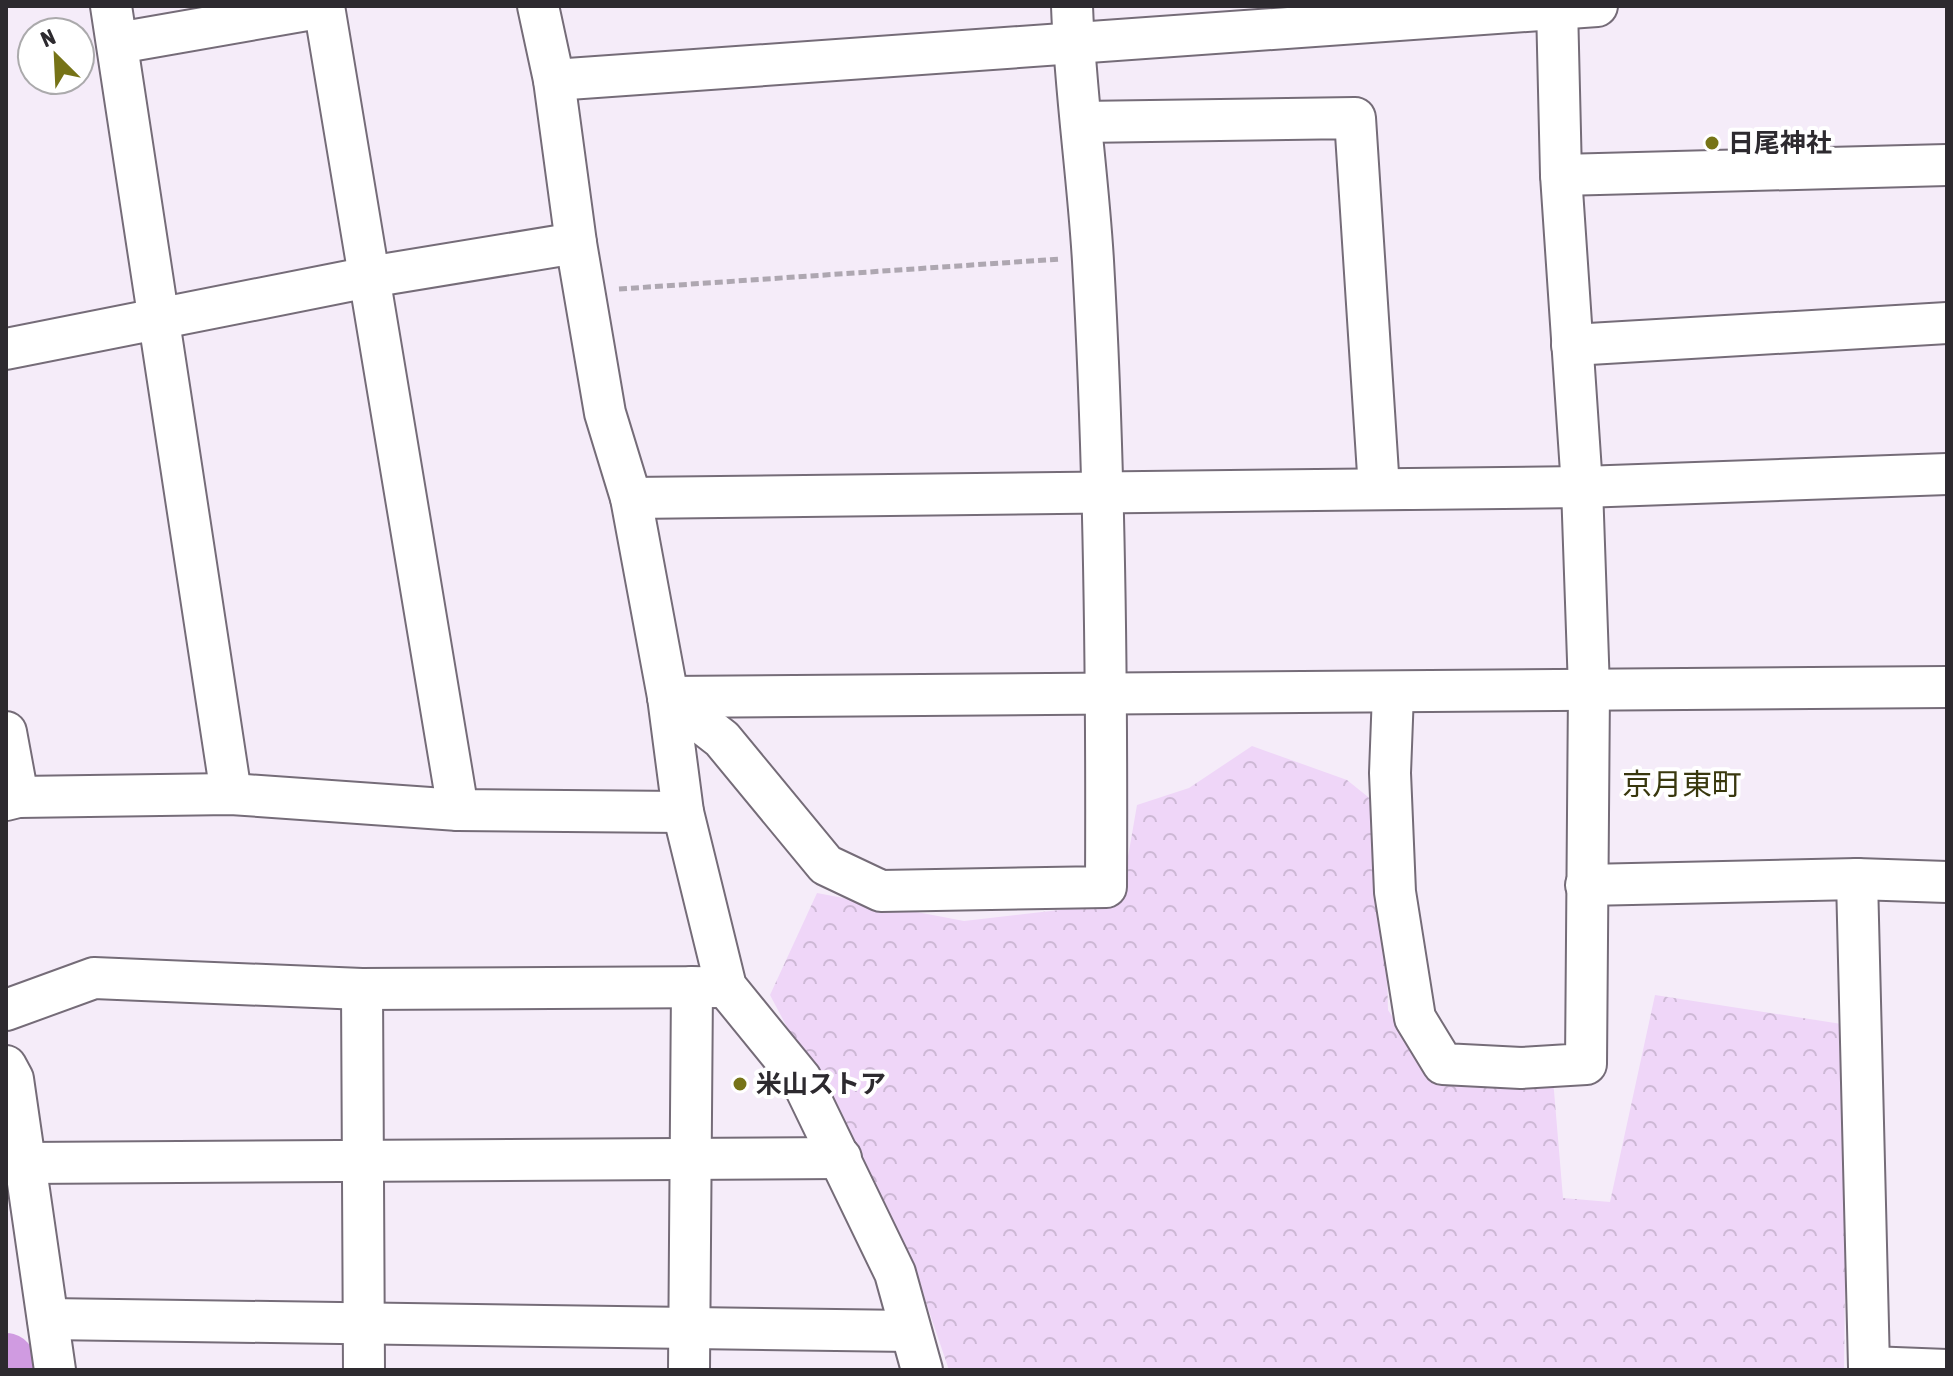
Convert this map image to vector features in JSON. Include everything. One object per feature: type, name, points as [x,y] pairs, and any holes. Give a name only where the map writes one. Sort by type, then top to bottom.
[{"type":"street","points":[[538,6],[554,80],[576,243],[605,413],[631,498],[668,697],[709,987],[691,1159],[689,1370]]},
{"type":"street","points":[[554,80],[1073,25],[1597,6]]},
{"type":"street","points":[[231,794],[114,24],[324,7],[458,810]]},
{"type":"street","points":[[1393,693],[1390,773],[1395,892],[1415,1018],[1443,1064],[1521,1068],[1586,1064],[1589,689],[1582,487],[1561,175],[1557,8]]},
{"type":"street","points":[[668,697],[722,739],[826,865],[881,891],[1106,887],[1104,491],[1093,258],[1073,25]]},
{"type":"street","points":[[1081,122],[1355,118],[1379,489]]},
{"type":"street","points":[[1561,175],[1947,165]]},
{"type":"street","points":[[6,349],[160,321],[369,277],[576,243]]},
{"type":"street","points":[[1572,345],[1947,323]]},
{"type":"street","points":[[631,498],[1582,487],[1947,474]]},
{"type":"street","points":[[668,697],[1947,687]]},
{"type":"street","points":[[6,732],[12,799],[231,794],[458,810],[683,812]]},
{"type":"street","points":[[1586,885],[1857,879],[1947,882]]},
{"type":"street","points":[[1857,879],[1869,1369],[1947,1370]]},
{"type":"street","points":[[6,1010],[94,978],[362,989],[709,987],[801,1079],[895,1273],[922,1370]]},
{"type":"street","points":[[362,989],[364,1370]]},
{"type":"street","points":[[6,1066],[13,1079],[55,1370]]},
{"type":"street","points":[[24,1163],[841,1158]]},
{"type":"street","points":[[48,1319],[910,1331]]},
{"type":"path","points":[[586,293],[1093,258]]},
{"type":"green space","points":[[1252,746],[1347,780],[1383,809],[1388,1010],[1434,1079],[1553,1079],[1563,1198],[1610,1202],[1655,995],[1848,1025],[1844,1370],[949,1370],[914,1267],[770,995],[817,893],[964,921],[1120,903],[1137,805],[1189,788]]},
{"type":"waterway","points":[[6,1362],[7,1370]]},
{"type":"place","name":"日尾神社","points":[[1712,143]]},
{"type":"place","name":"米山ストア","points":[[740,1084]]},
{"type":"district","name":"京月東町","points":[[1682,784]]}]
